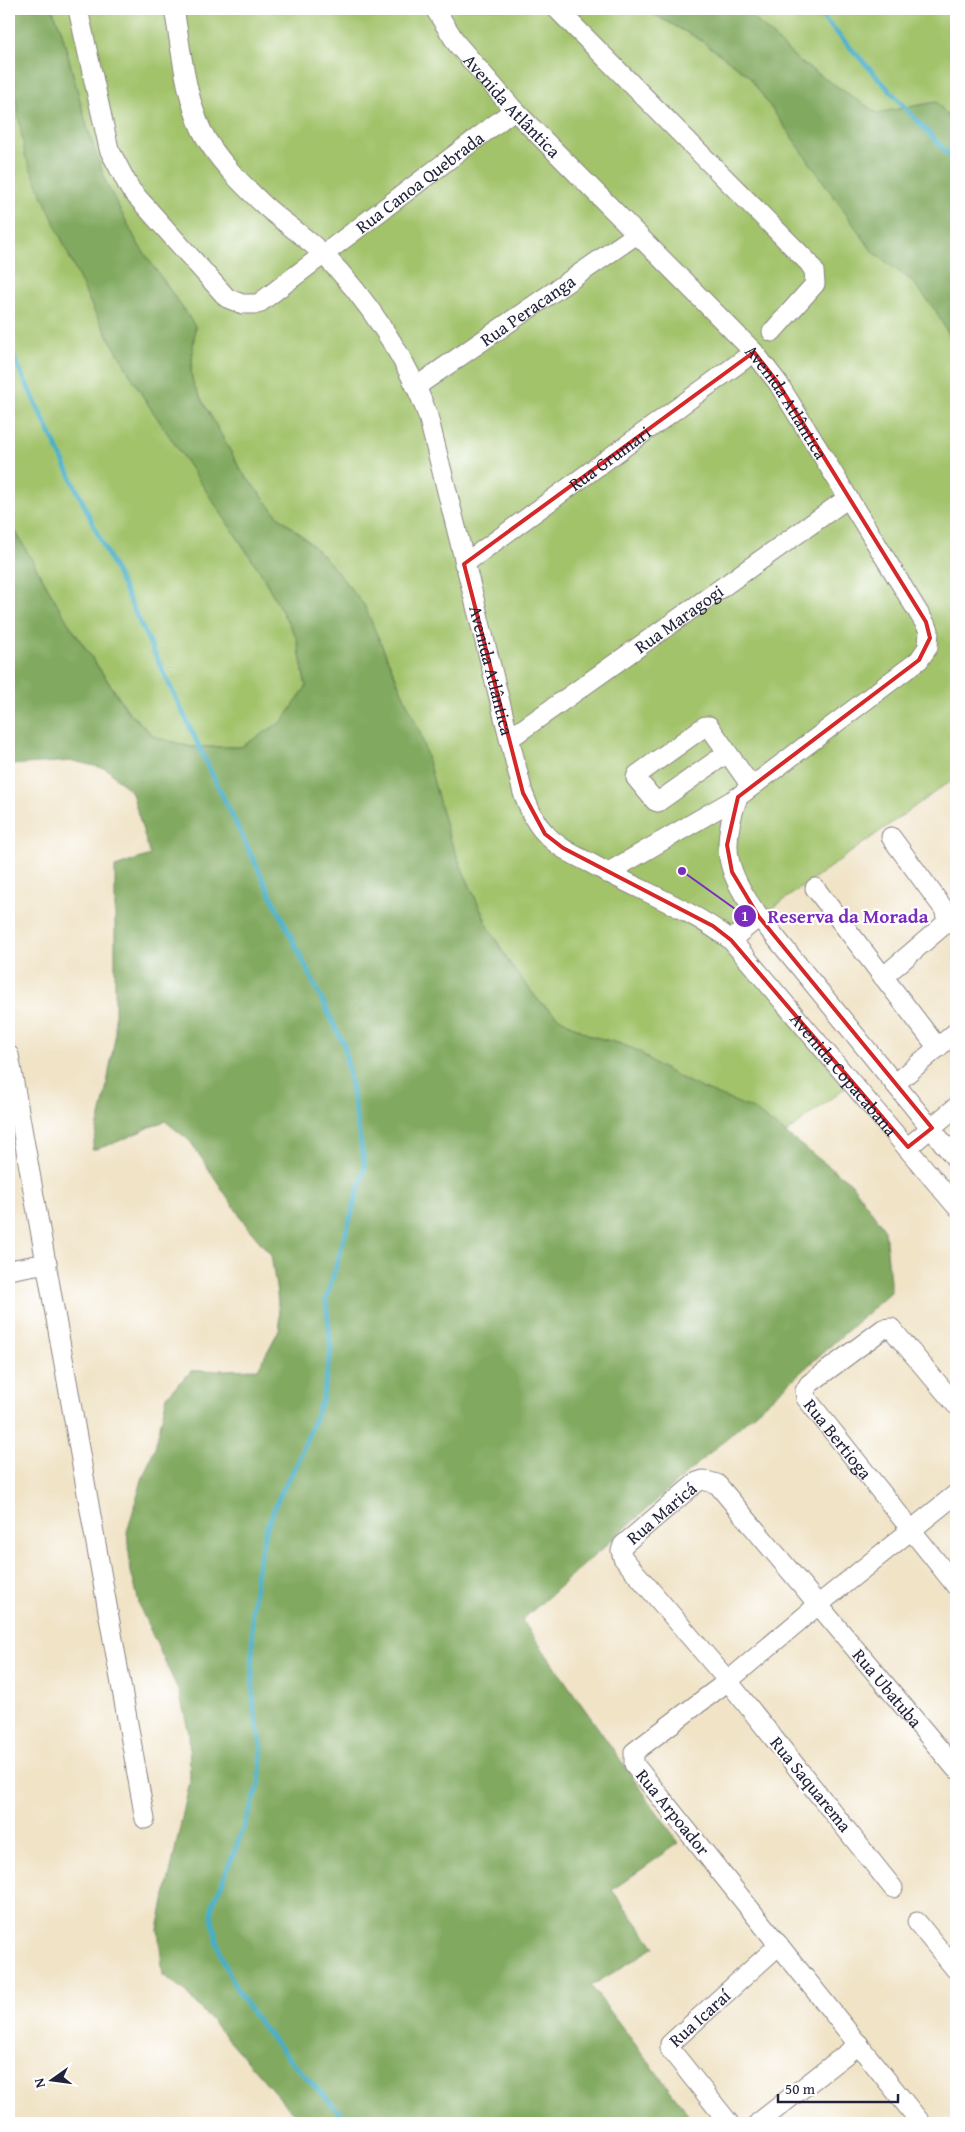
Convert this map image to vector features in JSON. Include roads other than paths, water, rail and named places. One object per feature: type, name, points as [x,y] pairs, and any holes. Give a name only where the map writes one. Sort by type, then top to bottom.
[{"type":"street","name":"Rua Canoa Quebrada","points":[[78,9],[108,149],[130,190],[227,298],[242,304],[258,304],[514,110]]},
{"type":"street","name":"Avenida Atlântica","points":[[174,9],[193,105],[203,131],[222,160],[265,206],[324,254],[362,300],[399,353],[417,386],[428,416],[523,793],[532,815],[545,834],[563,848],[607,873],[713,926],[731,940]]},
{"type":"street","name":"Avenida Atlântica","points":[[435,9],[457,44],[514,110],[754,352],[778,383],[926,622],[930,638],[928,647],[919,660],[745,791],[607,873]]},
{"type":"street","points":[[557,9],[809,263],[814,271],[815,284],[772,332]]},
{"type":"street","name":"Rua Peracanga","points":[[417,386],[637,234]]},
{"type":"street","name":"Rua Grumari","points":[[464,564],[754,352]]},
{"type":"street","name":"Rua Maragogi","points":[[509,739],[848,498]]},
{"type":"street","points":[[727,753],[658,802],[655,801],[636,778],[637,775],[705,726],[708,726],[727,753],[745,791],[730,818],[727,845],[732,872],[739,891],[759,917],[731,940]]},
{"type":"street","points":[[883,977],[945,924],[947,920],[944,909],[891,837]]},
{"type":"street","points":[[814,888],[938,1048]]},
{"type":"street","name":"Avenida Copacabana","points":[[759,917],[956,1159]]},
{"type":"street","name":"Avenida Copacabana","points":[[731,940],[956,1206]]},
{"type":"street","points":[[894,1084],[956,1032]]},
{"type":"street","points":[[9,1055],[145,1819]]},
{"type":"street","points":[[908,1147],[956,1107]]},
{"type":"street","points":[[9,1270],[47,1263]]},
{"type":"street","name":"Rua Bertioga","points":[[911,1530],[806,1398],[806,1391],[809,1384],[883,1329],[891,1328],[956,1405]]},
{"type":"street","name":"Rua Maricá","points":[[728,1681],[623,1558],[621,1551],[623,1545],[697,1482],[703,1480],[716,1484],[818,1605]]},
{"type":"street","name":"Rua Arpoador","points":[[920,2123],[859,2044],[634,1764],[633,1757],[634,1752],[728,1681],[818,1605],[956,1494]]},
{"type":"street","points":[[911,1530],[956,1586]]},
{"type":"street","name":"Rua Ubatuba","points":[[818,1605],[956,1769]]},
{"type":"street","name":"Rua Saquarema","points":[[728,1681],[893,1888]]},
{"type":"street","points":[[917,1922],[956,1970]]},
{"type":"street","name":"Rua Icaraí","points":[[729,2123],[670,2049],[670,2044],[779,1945]]},
{"type":"street","points":[[758,2123],[859,2044]]},
{"type":"waterway","points":[[815,9],[956,163]]},
{"type":"waterway","points":[[9,347],[222,795],[344,1045],[365,1168],[326,1300],[331,1351],[322,1400],[297,1464],[280,1495],[266,1529],[257,1570],[252,1610],[254,1710],[262,1749],[259,1786],[220,1889],[216,1895],[212,1907],[212,1917],[224,1963],[252,2013],[270,2037],[349,2123]]},
{"type":"place","name":"Reserva da Morada","points":[[682,871]]}]
